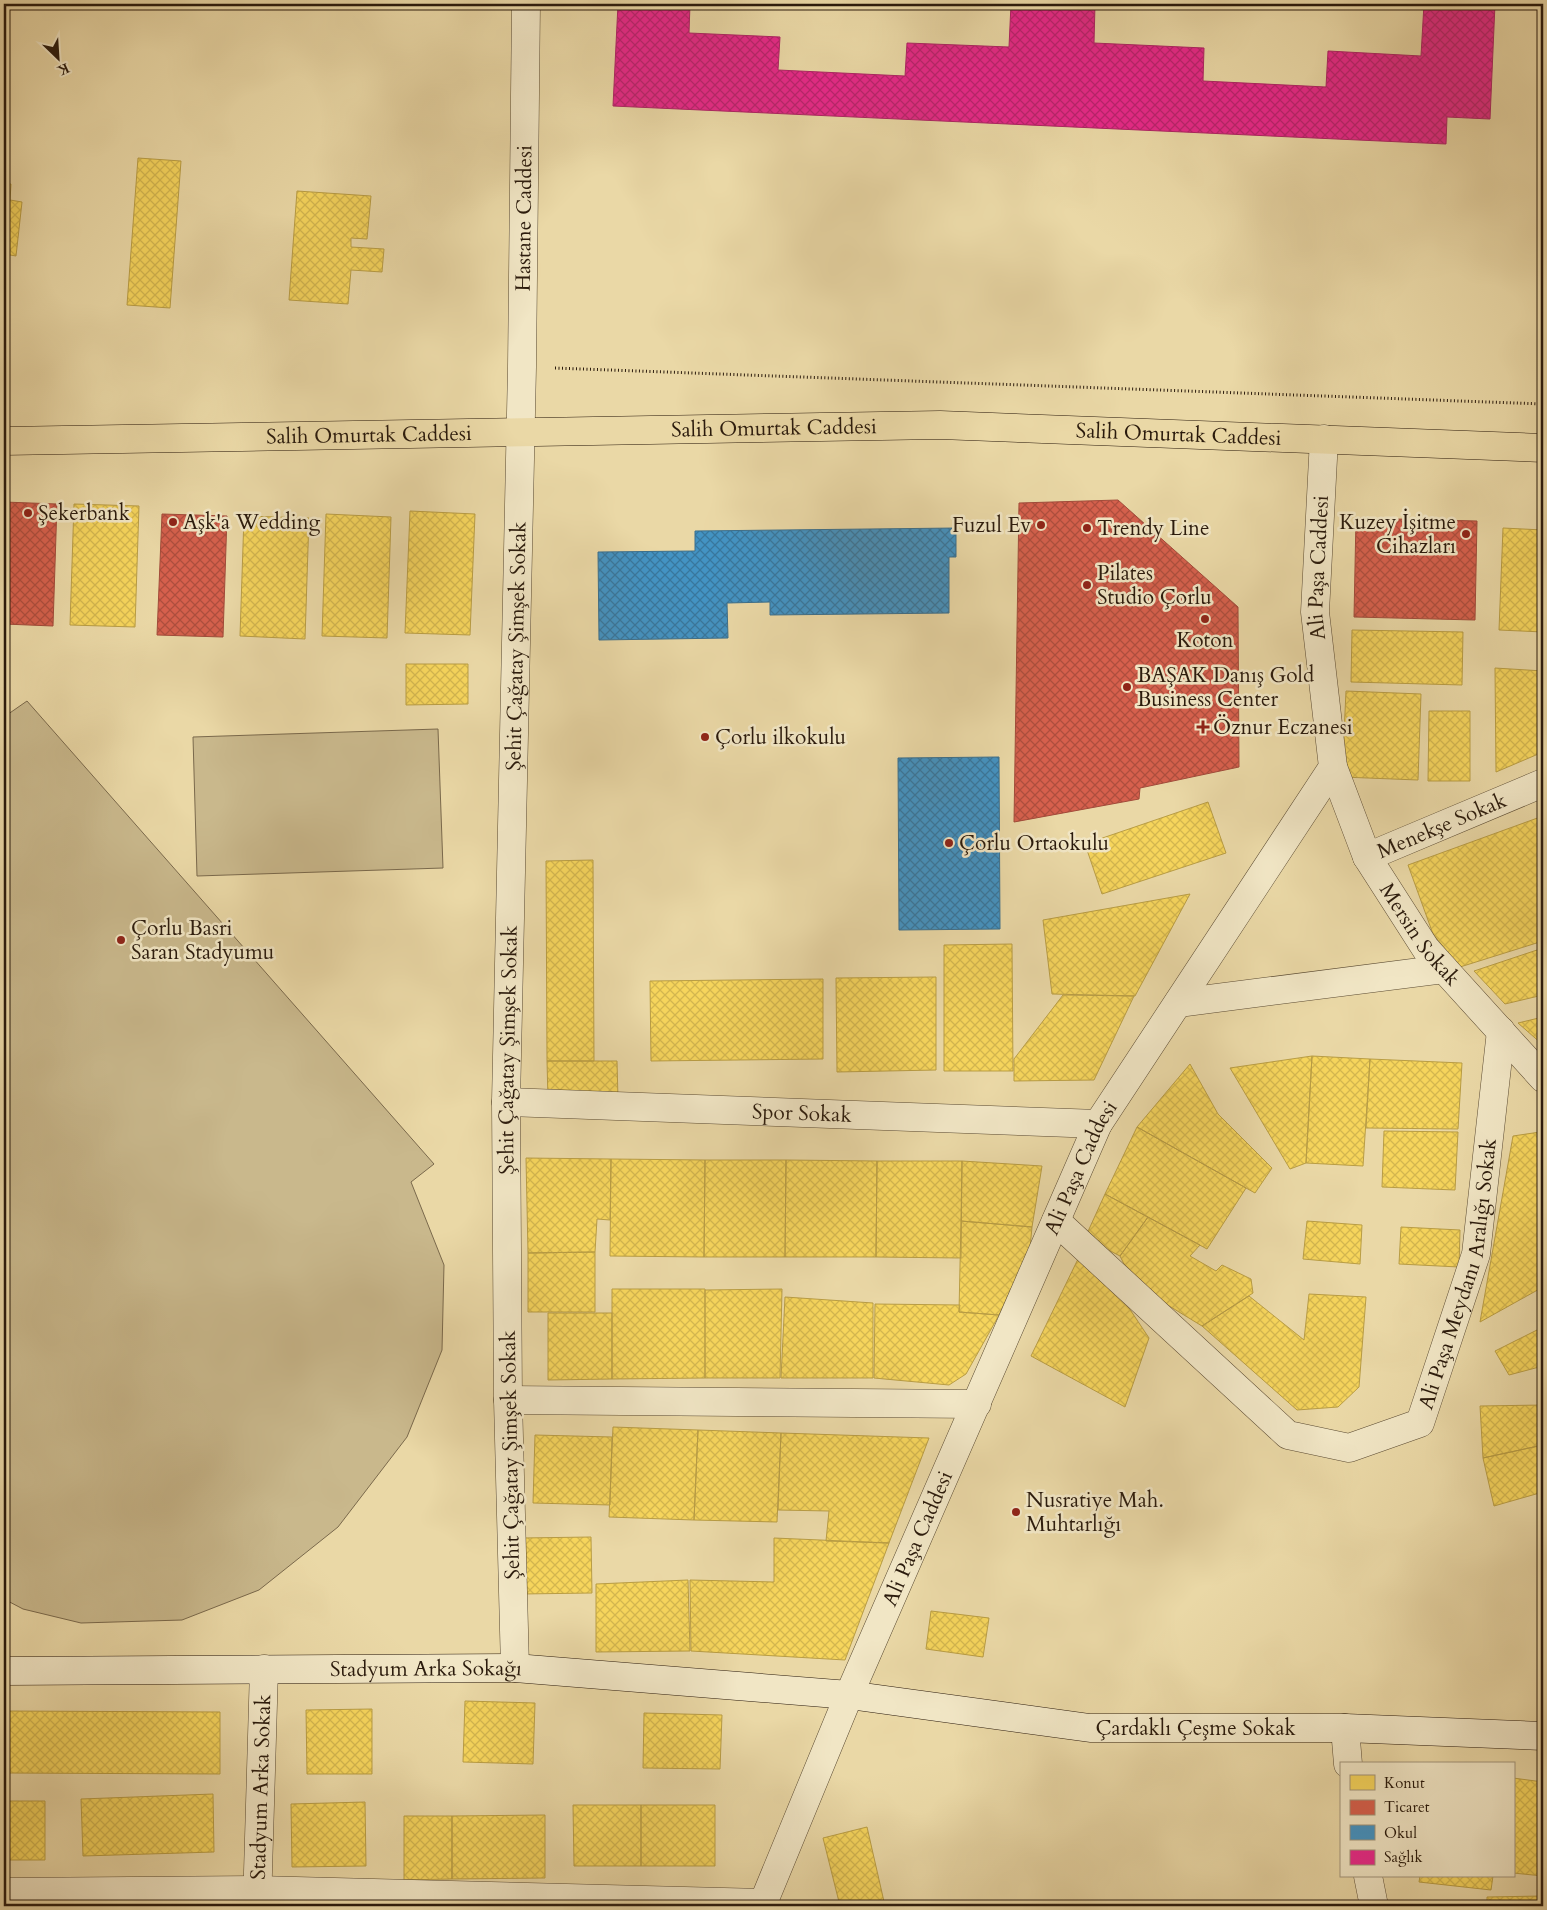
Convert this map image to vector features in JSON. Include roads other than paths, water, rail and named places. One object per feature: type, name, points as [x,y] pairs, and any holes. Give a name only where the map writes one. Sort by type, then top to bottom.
[{"type":"main road","name":"Salih Omurtak Caddesi","points":[[4,441],[940,425],[1543,448]]},
{"type":"street","name":"Hastane Caddesi","points":[[520,432],[526,4]]},
{"type":"street","name":"Şehit Çağatay Şimşek Sokak","points":[[515,1668],[508,1400],[506,1102],[520,432]]},
{"type":"street","name":"Ali Paşa Caddesi","points":[[762,1905],[849,1695],[1098,1124],[1334,767],[1315,612],[1324,439]]},
{"type":"street","name":"Mersin Sokak","points":[[1334,767],[1367,857],[1426,949],[1543,1078]]},
{"type":"street","name":"Menekşe Sokak","points":[[1367,857],[1543,783]]},
{"type":"street","points":[[1178,1003],[1444,969]]},
{"type":"street","name":"Ali Paşa Meydanı Aralığı Sokak","points":[[1056,1221],[1288,1435],[1349,1448],[1420,1423],[1476,1254],[1501,1031]]},
{"type":"street","name":"Spor Sokak","points":[[506,1102],[1098,1124]]},
{"type":"street","points":[[508,1400],[977,1404]]},
{"type":"street","name":"Stadyum Arka Sokağı","points":[[4,1671],[515,1668],[849,1695]]},
{"type":"street","name":"Stadyum Arka Sokak","points":[[257,1898],[264,1669]]},
{"type":"street","name":"Çardaklı Çeşme Sokak","points":[[849,1695],[1090,1728],[1345,1728],[1543,1736]]},
{"type":"street","points":[[1345,1728],[1348,1762]]},
{"type":"street","points":[[1368,1878],[1374,1906]]},
{"type":"street","points":[[4,1892],[257,1898],[762,1905]]},
{"type":"place","name":"Şekerbank","points":[[28,513]]},
{"type":"place","name":"Aşk'a Wedding","points":[[173,522]]},
{"type":"place","name":"Fuzul Ev","points":[[1041,525]]},
{"type":"place","name":"Trendy Line","points":[[1087,528]]},
{"type":"place","name":"Kuzey İşitme Cihazları","points":[[1466,534]]},
{"type":"place","name":"Pilates Studio Çorlu","points":[[1087,585]]},
{"type":"place","name":"Koton","points":[[1205,619]]},
{"type":"place","name":"BAŞAK Danış Gold Business Center","points":[[1127,687]]},
{"type":"place","name":"Öznur Eczanesi","points":[[1203,727]]},
{"type":"place","name":"Çorlu ilkokulu","points":[[705,737]]},
{"type":"place","name":"Çorlu Ortaokulu","points":[[949,843]]},
{"type":"place","name":"Çorlu Basri Saran Stadyumu","points":[[121,940]]},
{"type":"place","name":"Nusratiye Mah. Muhtarlığı","points":[[1016,1512]]}]
